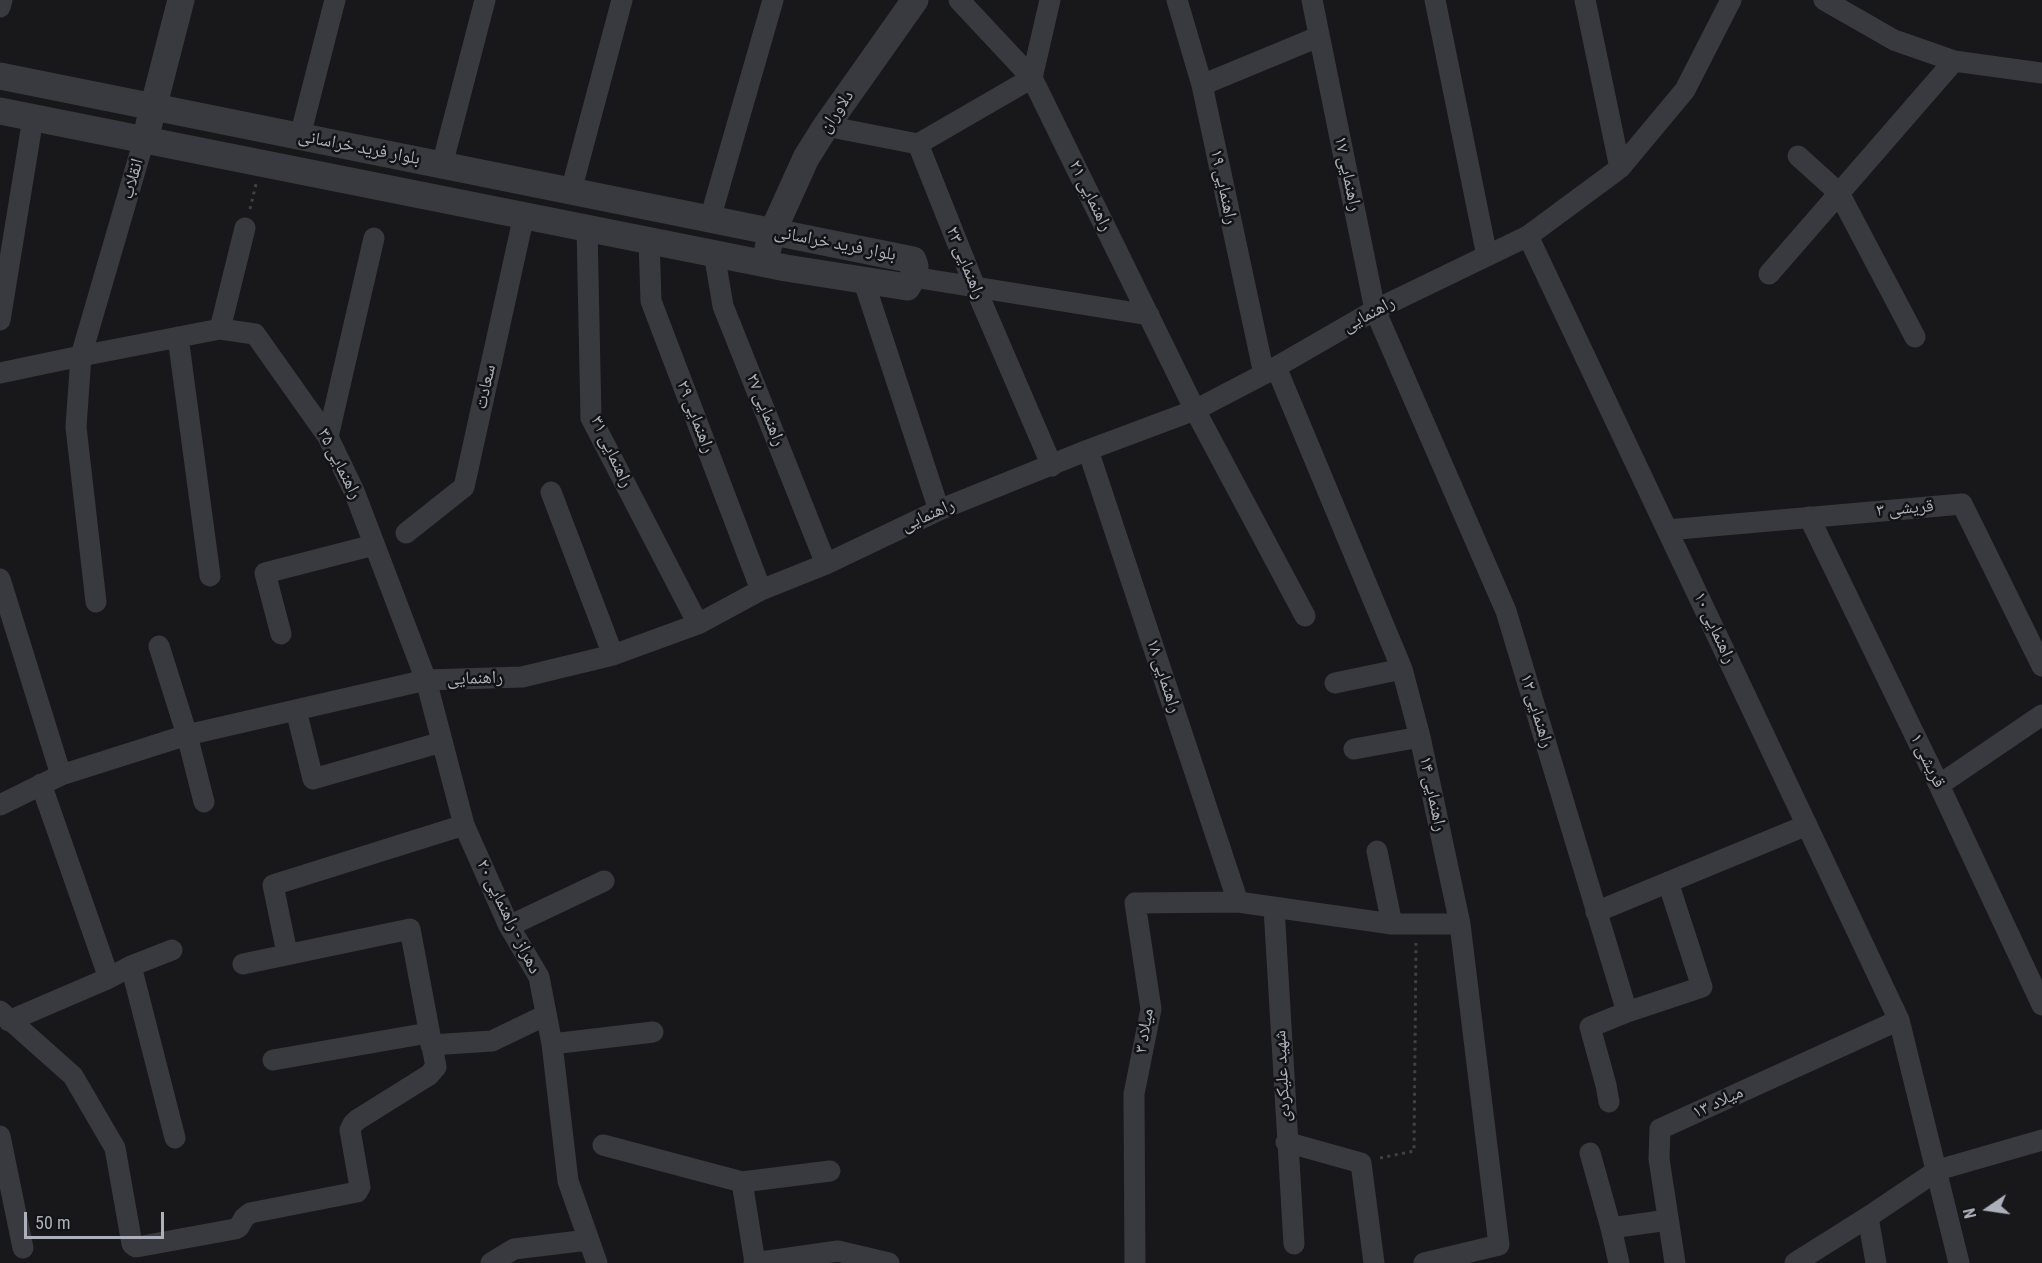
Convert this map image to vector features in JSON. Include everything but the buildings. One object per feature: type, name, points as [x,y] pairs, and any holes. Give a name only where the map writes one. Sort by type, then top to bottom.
[{"type":"street","points":[[0,7],[2,0]]},
{"type":"street","name":"انقلاب","points":[[96,602],[76,427],[81,356],[144,140],[181,0]]},
{"type":"street","points":[[300,136],[335,0]]},
{"type":"street","points":[[442,165],[485,0]]},
{"type":"street","points":[[571,191],[622,0]]},
{"type":"street","points":[[710,219],[773,0]]},
{"type":"street","name":"دلاوران","points":[[764,263],[773,231],[806,159],[826,126],[915,0]]},
{"type":"street","name":"راهنمایی ۲۱","points":[[959,0],[1032,78],[1195,410],[1305,616]]},
{"type":"street","points":[[826,126],[918,144],[1032,78],[1050,0]]},
{"type":"street","name":"راهنمایی ۱۹","points":[[1177,0],[1202,85],[1270,371]]},
{"type":"street","name":"راهنمایی ۱۷","points":[[1312,0],[1375,310]]},
{"type":"street","points":[[1435,0],[1487,256]]},
{"type":"street","name":"راهنمایی","points":[[0,806],[61,775],[187,735],[426,680],[522,677],[612,655],[698,624],[762,590],[826,564],[939,510],[1195,410],[1270,371],[1375,310],[1528,236],[1620,168],[1685,90],[1731,0]]},
{"type":"street","points":[[1824,0],[1894,40],[1954,61],[2042,73]]},
{"type":"street","points":[[1588,1],[1620,168]]},
{"type":"street","points":[[1202,85],[1318,37]]},
{"type":"street","points":[[1769,274],[1954,61]]},
{"type":"street","name":"بلوار فرید خراسانی","points":[[0,76],[913,260],[915,266],[913,277],[907,287],[764,263],[0,111]]},
{"type":"street","points":[[0,320],[33,117]]},
{"type":"street","name":"راهنمایی ۲۳","points":[[918,144],[975,287],[1052,466]]},
{"type":"street","points":[[1798,156],[1839,193],[1915,337]]},
{"type":"street","name":"سعادت","points":[[406,533],[465,487],[524,215]]},
{"type":"street","points":[[220,329],[245,228]]},
{"type":"street","name":"راهنمایی ۳۱","points":[[587,228],[591,418],[698,624]]},
{"type":"street","name":"راهنمایی ۱۰","points":[[1528,236],[1899,1020],[1938,1170],[1959,1263]]},
{"type":"street","points":[[328,437],[374,238]]},
{"type":"street","name":"راهنمایی ۲۹","points":[[649,240],[651,301],[762,590]]},
{"type":"street","name":"راهنمایی ۲۷","points":[[714,253],[723,306],[826,564]]},
{"type":"street","points":[[913,277],[1149,315]]},
{"type":"street","points":[[863,279],[939,510]]},
{"type":"street","name":"راهنمایی ۱۲","points":[[1375,310],[1506,611],[1626,1012]]},
{"type":"street","name":"راهنمایی ۳۵","points":[[81,356],[220,329],[255,334],[328,437],[354,491],[426,680]]},
{"type":"street","points":[[178,337],[210,576]]},
{"type":"street","points":[[0,373],[81,356]]},
{"type":"street","name":"راهنمایی ۱۴","points":[[1270,371],[1402,669],[1420,738],[1460,924],[1499,1245],[1424,1263]]},
{"type":"street","name":"راهنمایی ۱۸","points":[[1088,450],[1238,902]]},
{"type":"street","points":[[551,492],[612,655]]},
{"type":"street","name":"قریشی ۳","points":[[1667,530],[1962,504],[2042,666]]},
{"type":"street","name":"قریشی ۱","points":[[1809,517],[1939,785],[2042,1005]]},
{"type":"street","points":[[281,634],[265,573],[375,545]]},
{"type":"street","points":[[0,579],[61,775]]},
{"type":"street","points":[[159,646],[187,735],[204,802]]},
{"type":"street","points":[[1335,683],[1402,669]]},
{"type":"street","name":"دهراز - راهنمایی ۲۰","points":[[426,680],[464,825],[509,926],[539,977],[552,1044],[568,1181],[597,1263]]},
{"type":"street","points":[[296,710],[313,779],[442,742]]},
{"type":"street","points":[[1939,785],[2042,715]]},
{"type":"street","points":[[1354,749],[1420,738]]},
{"type":"street","points":[[41,784],[110,978]]},
{"type":"street","points":[[287,953],[273,885],[464,825]]},
{"type":"street","points":[[1596,912],[1807,825]]},
{"type":"street","points":[[1377,850],[1392,924]]},
{"type":"street","points":[[509,926],[604,881]]},
{"type":"street","points":[[1609,1102],[1590,1027],[1626,1012],[1702,987],[1668,882]]},
{"type":"street","points":[[1238,902],[1392,924],[1417,926],[1460,924]]},
{"type":"street","name":"میلاد ۳","points":[[1135,1263],[1134,1094],[1151,1008],[1135,903],[1238,902]]},
{"type":"street","name":"شهید علیکردی","points":[[1275,908],[1293,1244]]},
{"type":"street","points":[[172,950],[131,966],[110,978],[5,1016],[73,1076],[115,1148],[132,1244],[136,1247],[235,1229],[250,1213],[357,1192],[360,1187],[350,1130],[353,1124],[435,1071],[410,929],[243,964]]},
{"type":"street","points":[[131,966],[174,1138]]},
{"type":"street","points":[[273,1060],[430,1039],[492,1041],[546,1015]]},
{"type":"street","name":"میلاد ۱۳","points":[[1675,1263],[1659,1159],[1660,1129],[1899,1020]]},
{"type":"street","points":[[552,1044],[653,1032]]},
{"type":"street","points":[[0,1136],[23,1248]]},
{"type":"street","points":[[1795,1263],[1938,1170],[2042,1140]]},
{"type":"street","points":[[1286,1142],[1361,1162],[1374,1263]]},
{"type":"street","points":[[603,1145],[742,1182],[830,1171]]},
{"type":"street","points":[[1590,1153],[1619,1263]]},
{"type":"street","points":[[742,1182],[755,1263],[837,1257],[889,1263]]},
{"type":"street","points":[[1868,1217],[1876,1263]]},
{"type":"street","points":[[1611,1228],[1668,1220]]},
{"type":"street","points":[[491,1263],[514,1249],[588,1240]]},
{"type":"path","points":[[245,228],[261,163]]},
{"type":"path","points":[[1361,1162],[1414,1151],[1417,926]]}]
